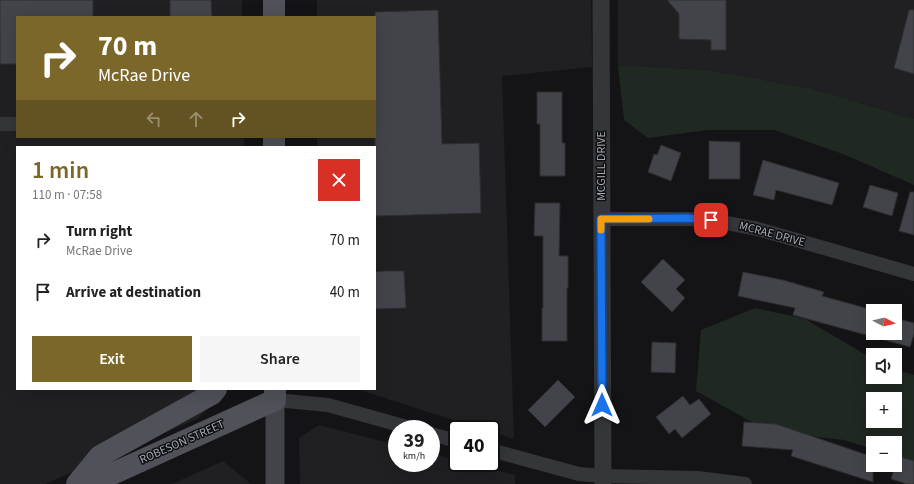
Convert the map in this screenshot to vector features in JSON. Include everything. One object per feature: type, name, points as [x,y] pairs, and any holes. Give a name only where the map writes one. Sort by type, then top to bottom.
[{"type":"main road","points":[[274,0],[274,16]]},
{"type":"main road","points":[[77,484],[100,456],[212,394],[215,390]]},
{"type":"main road","points":[[274,394],[275,484]]},
{"type":"main road","name":"ROBESON STREET","points":[[90,484],[274,394]]},
{"type":"street","name":"MCGILL DRIVE","points":[[600,0],[603,480]]},
{"type":"street","points":[[0,124],[16,124]]},
{"type":"street","name":"MCRAE DRIVE","points":[[601,219],[687,218],[735,224],[758,229],[914,274]]},
{"type":"street","points":[[274,394],[328,405],[388,422]]},
{"type":"street","points":[[500,452],[603,480],[698,478],[745,484]]},
{"type":"shaded area","points":[[0,0],[242,0],[242,16],[16,16],[16,138],[244,138],[244,146],[16,146],[16,390],[226,390],[197,419],[45,484],[0,484]]},
{"type":"shaded area","points":[[317,0],[591,0],[592,67],[502,76],[514,439],[500,435],[500,420],[453,420],[360,390],[376,390],[376,146],[317,146],[317,138],[376,138],[376,16],[317,16]]},
{"type":"shaded area","points":[[618,0],[914,0],[914,119],[810,88],[705,70],[618,65]]},
{"type":"shaded area","points":[[618,65],[705,70],[810,88],[914,119],[914,185],[843,154],[774,130],[708,130],[648,138],[624,120]]},
{"type":"shaded area","points":[[755,308],[805,319],[866,355],[866,384],[902,384],[902,371],[914,375],[914,463],[902,459],[902,436],[866,436],[866,447],[844,440],[768,431],[696,391],[701,330]]},
{"type":"shaded area","points":[[319,425],[388,443],[388,472],[440,472],[440,455],[448,458],[448,472],[500,471],[515,475],[515,484],[300,484],[299,438]]},
{"type":"shaded area","points":[[223,461],[251,484],[172,484]]},
{"type":"building","points":[[0,0],[93,0],[93,16],[16,16],[16,64],[0,64]]},
{"type":"building","points":[[170,0],[211,0],[212,16],[170,16]]},
{"type":"building","points":[[667,0],[726,0],[726,50],[711,50],[711,40],[679,39],[679,14]]},
{"type":"building","points":[[438,10],[442,144],[479,143],[481,213],[376,216],[375,12]]},
{"type":"building","points":[[909,10],[914,10],[914,74],[894,68]]},
{"type":"building","points":[[537,92],[562,92],[562,143],[565,143],[565,176],[540,176],[540,124],[537,124]]},
{"type":"building","points":[[709,141],[740,142],[740,179],[709,179]]},
{"type":"building","points":[[661,145],[681,153],[671,181],[648,172],[654,154],[657,155]]},
{"type":"building","points":[[763,160],[839,183],[832,205],[776,190],[774,200],[753,195]]},
{"type":"building","points":[[870,185],[898,193],[892,216],[863,207]]},
{"type":"building","points":[[910,192],[914,192],[914,235],[899,231]]},
{"type":"building","points":[[535,203],[560,203],[559,256],[568,256],[567,341],[542,341],[543,236],[534,236]]},
{"type":"building","points":[[663,259],[685,280],[676,289],[685,298],[672,312],[641,282]]},
{"type":"building","points":[[404,271],[406,308],[376,309],[376,272]]},
{"type":"building","points":[[743,272],[783,280],[824,292],[822,296],[866,308],[866,335],[793,315],[795,308],[738,296]]},
{"type":"building","points":[[902,320],[914,323],[914,334],[910,347],[884,340],[902,340]]},
{"type":"building","points":[[652,342],[676,343],[675,373],[651,372]]},
{"type":"building","points":[[558,380],[575,397],[545,427],[528,410]]},
{"type":"building","points":[[683,396],[690,405],[699,399],[711,414],[682,438],[675,429],[669,434],[656,417]]},
{"type":"building","points":[[744,422],[776,424],[866,455],[866,472],[873,472],[873,482],[791,456],[793,450],[742,446]]},
{"type":"building","points":[[902,457],[914,461],[914,484],[907,484],[891,479],[893,472],[902,472]]},
{"type":"slow traffic","points":[[601,230],[601,219],[649,219]]},
{"type":"route","points":[[602,405],[601,219],[687,218],[711,220]]}]
